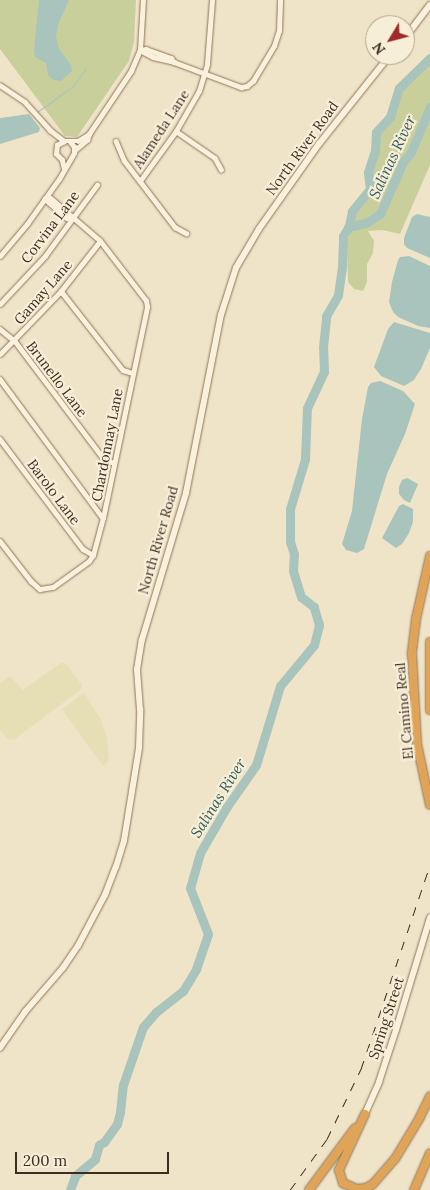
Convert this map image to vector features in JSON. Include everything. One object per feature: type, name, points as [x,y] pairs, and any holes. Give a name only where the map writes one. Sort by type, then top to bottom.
[{"type":"highway","name":"El Camino Real","points":[[430,556],[416,619],[412,654],[416,734],[430,805]]},
{"type":"highway","name":"El Camino Real","points":[[430,642],[430,710]]},
{"type":"highway","points":[[365,1114],[339,1170],[343,1183],[357,1189],[373,1184],[390,1166],[410,1136],[430,1096]]},
{"type":"highway","points":[[309,1190],[365,1114]]},
{"type":"highway","points":[[414,1190],[430,1153]]},
{"type":"main road","points":[[415,25],[430,5]]},
{"type":"main road","name":"North River Road","points":[[0,1048],[25,1012],[63,968],[78,946],[105,895],[124,842],[139,748],[140,710],[137,670],[142,640],[183,502],[221,315],[236,268],[259,229],[319,144],[382,65]]},
{"type":"main road","name":"Spring Street","points":[[365,1114],[385,1064],[430,918]]},
{"type":"street","points":[[0,256],[45,199],[75,150],[84,143],[132,71],[140,50],[143,0]]},
{"type":"street","name":"Alameda Lane","points":[[140,181],[194,104],[206,73],[212,0]]},
{"type":"street","points":[[140,50],[146,49],[171,58],[174,62],[241,87],[247,86],[274,46],[279,31],[280,0]]},
{"type":"street","points":[[0,85],[25,102],[50,130],[64,141],[78,141],[89,134]]},
{"type":"street","points":[[50,130],[56,154],[62,160],[64,169]]},
{"type":"street","points":[[176,131],[215,158],[221,169]]},
{"type":"street","points":[[56,148],[60,142],[64,141]]},
{"type":"street","points":[[116,141],[124,160],[170,221],[186,233]]},
{"type":"street","points":[[70,142],[75,150]]},
{"type":"street","points":[[62,160],[70,159]]},
{"type":"street","name":"Corvina Lane","points":[[0,304],[45,256],[97,184]]},
{"type":"street","points":[[45,199],[67,218],[73,218],[100,241]]},
{"type":"street","name":"Gamay Lane","points":[[0,354],[61,291],[100,241]]},
{"type":"street","name":"Chardonnay Lane","points":[[93,555],[103,518],[146,303],[100,241]]},
{"type":"street","points":[[61,291],[123,370],[133,373]]},
{"type":"street","name":"Brunello Lane","points":[[0,323],[1,329],[14,341],[104,459],[114,463]]},
{"type":"street","points":[[0,379],[103,518]]},
{"type":"street","name":"Barolo Lane","points":[[0,439],[83,549],[93,555]]},
{"type":"street","points":[[0,541],[35,586],[46,589],[53,587],[66,578],[89,561],[93,555]]},
{"type":"shaded area","points":[[61,663],[65,663],[82,685],[80,690],[15,739],[10,740],[0,730],[0,683],[10,676],[23,690]]},
{"type":"shaded area","points":[[84,693],[100,718],[107,738],[109,760],[103,766],[62,709]]},
{"type":"green space","points":[[0,0],[136,0],[134,42],[129,61],[77,137],[65,136],[0,49]]},
{"type":"green space","points":[[430,62],[430,165],[400,234],[382,230],[368,231],[374,241],[373,253],[367,264],[367,282],[363,291],[354,289],[348,282],[347,243],[355,212],[373,188],[371,172],[380,132],[393,114],[401,90],[406,83]]},
{"type":"water","points":[[39,0],[69,0],[58,25],[56,37],[59,49],[71,65],[72,71],[61,81],[53,80],[48,75],[46,63],[35,57],[34,49]]},
{"type":"water","points":[[29,114],[40,128],[39,132],[0,144],[0,118]]},
{"type":"water","points":[[417,214],[430,217],[430,258],[407,248],[404,244],[404,238],[412,217]]},
{"type":"water","points":[[409,256],[430,266],[430,328],[418,326],[398,317],[393,312],[389,302],[398,260],[400,257]]},
{"type":"water","points":[[394,322],[430,333],[430,348],[421,369],[414,380],[404,386],[381,376],[374,367],[388,329]]},
{"type":"water","points":[[380,381],[403,391],[415,404],[405,434],[387,474],[364,549],[357,553],[346,550],[342,544],[352,511],[362,419],[368,387],[371,383]]},
{"type":"water","points":[[407,478],[418,484],[410,503],[399,494],[402,480]]},
{"type":"water","points":[[403,504],[413,509],[413,522],[402,544],[396,548],[382,538],[399,506]]},
{"type":"waterway","name":"Salinas River","points":[[70,1190],[75,1176],[95,1159],[99,1145],[104,1142],[117,1124],[123,1085],[143,1027],[156,1012],[183,991],[196,969],[208,934],[190,888],[200,853],[226,808],[256,765],[280,686],[314,645],[319,625],[314,607],[301,597],[293,571],[294,554],[290,542],[290,509],[305,459],[307,408],[324,372],[323,347],[326,316],[338,295],[342,268],[343,236],[349,226],[352,211],[370,189],[368,172],[375,151],[376,132],[390,117],[399,88],[430,58]]},
{"type":"waterway","points":[[37,112],[73,86],[86,68]]},
{"type":"waterway","name":"Salinas River","points":[[348,227],[366,223],[380,214],[403,162],[411,152],[430,107]]},
{"type":"railway","points":[[290,1190],[327,1139],[361,1069],[430,865]]}]
